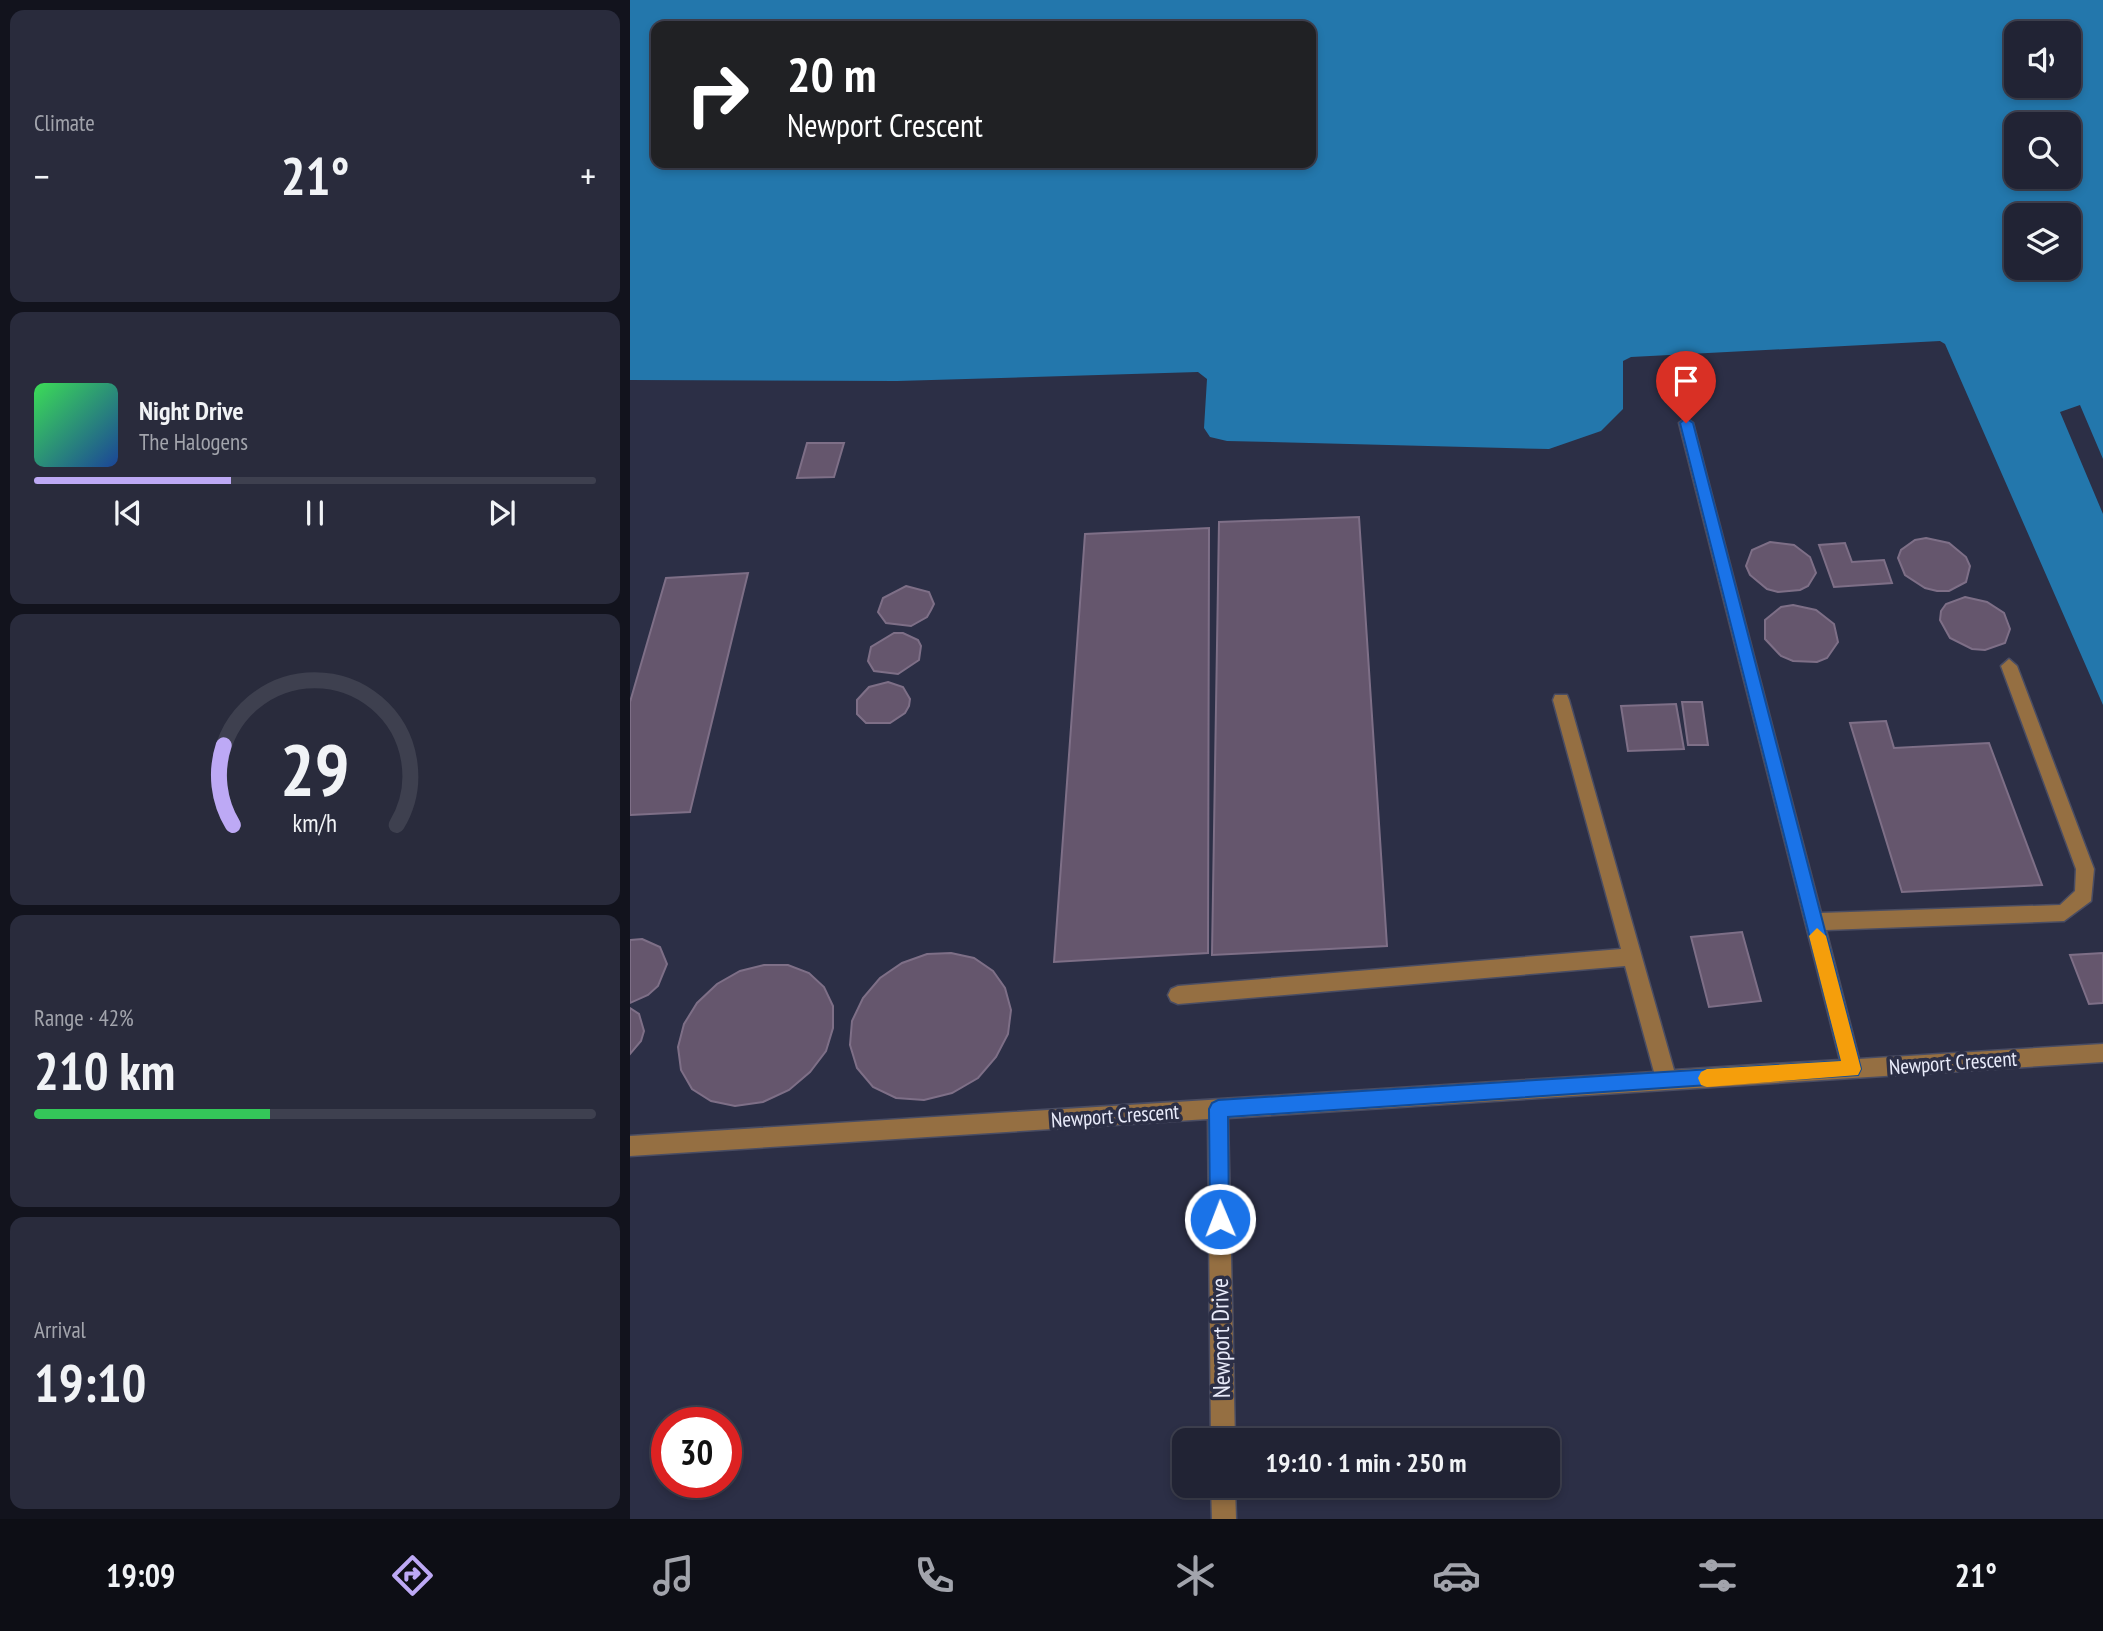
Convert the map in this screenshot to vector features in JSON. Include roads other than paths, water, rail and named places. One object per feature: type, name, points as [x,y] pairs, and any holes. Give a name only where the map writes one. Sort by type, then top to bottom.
[{"type":"street","points":[[1686,423],[1852,1069]]},
{"type":"street","points":[[1814,922],[2064,912],[2084,895],[2085,869],[2008,666]]},
{"type":"street","points":[[1561,700],[1667,1081]]},
{"type":"street","points":[[1178,995],[1632,957]]},
{"type":"street","name":"Newport Crescent","points":[[630,1146],[2103,1053]]},
{"type":"street","name":"Newport Drive","points":[[1218,1109],[1223,1428]]},
{"type":"street","points":[[1223,1498],[1224,1519]]},
{"type":"water","points":[[630,0],[2103,0],[2103,459],[2080,405],[2060,412],[2103,514],[2103,705],[1945,344],[1940,341],[1631,357],[1623,361],[1623,409],[1601,431],[1549,449],[1227,441],[1210,437],[1204,428],[1207,379],[1198,372],[897,381],[630,380]]}]
